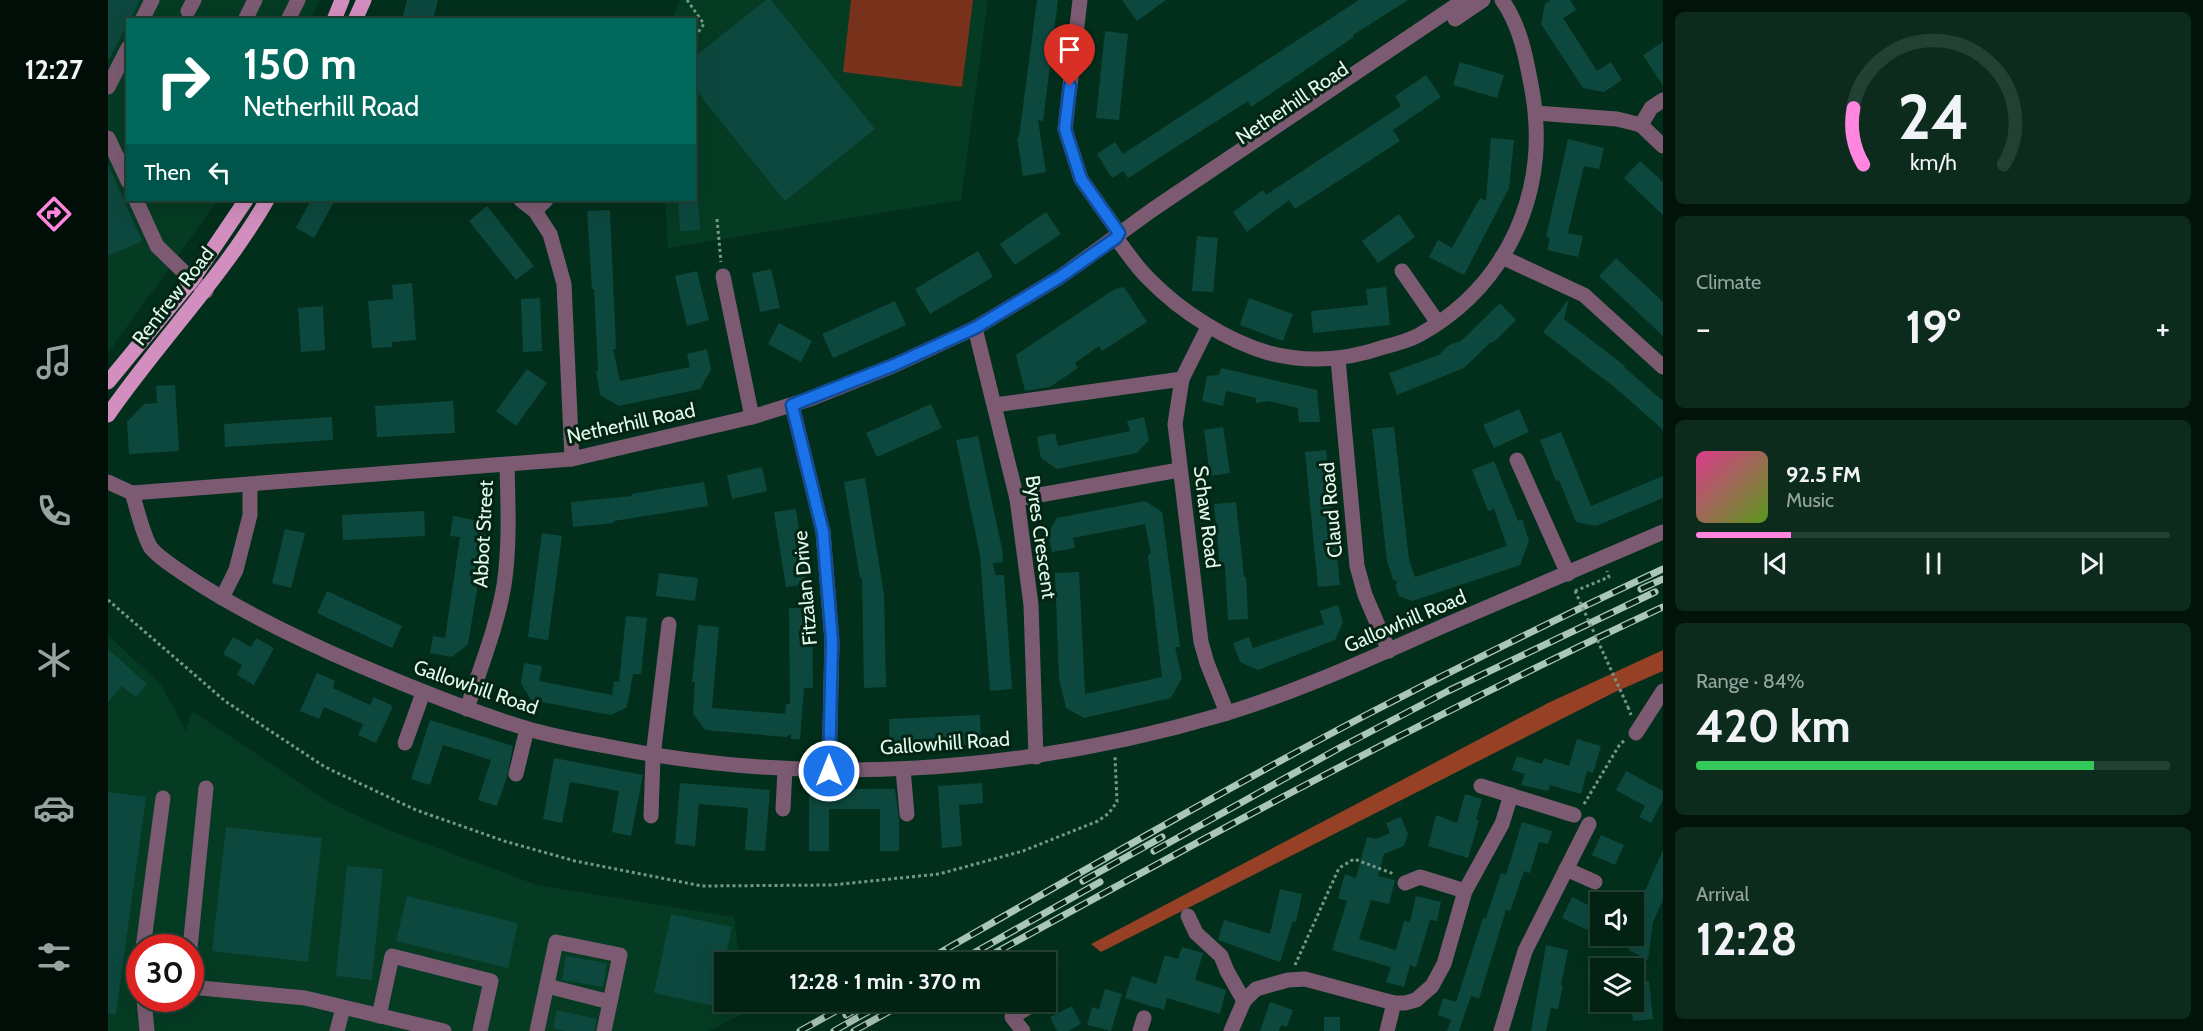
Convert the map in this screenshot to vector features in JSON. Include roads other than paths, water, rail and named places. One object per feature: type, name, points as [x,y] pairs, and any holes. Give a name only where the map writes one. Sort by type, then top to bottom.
[{"type":"main road","points":[[335,18],[342,0]]},
{"type":"main road","points":[[356,18],[364,0]]},
{"type":"main road","name":"Renfrew Road","points":[[108,382],[192,280],[245,201]]},
{"type":"main road","name":"Renfrew Road","points":[[108,415],[125,390],[206,291],[266,201]]},
{"type":"street","points":[[143,18],[152,0]]},
{"type":"street","points":[[289,18],[298,0]]},
{"type":"street","points":[[1080,0],[1065,129],[1081,179],[1149,280],[1208,327],[1267,352],[1299,359],[1338,359],[1365,354],[1417,336],[1474,294],[1502,257],[1517,231],[1527,203],[1537,153],[1536,113],[1523,45],[1514,19],[1502,0]]},
{"type":"street","name":"Netherhill Road","points":[[108,482],[132,493],[572,459],[752,417],[792,405],[894,365],[975,328],[1060,277],[1464,0]]},
{"type":"street","name":"Netherhill Road","points":[[1118,236],[1159,217],[1483,0]]},
{"type":"street","points":[[246,18],[252,1]]},
{"type":"street","points":[[108,87],[126,52]]},
{"type":"street","points":[[1641,125],[1651,108],[1663,100]]},
{"type":"street","points":[[1536,113],[1617,118],[1641,125],[1663,146]]},
{"type":"street","points":[[108,138],[126,177]]},
{"type":"street","points":[[136,201],[157,246],[206,291]]},
{"type":"street","points":[[522,201],[534,211],[550,234],[564,284],[572,459]]},
{"type":"street","points":[[534,211],[545,201]]},
{"type":"street","points":[[1502,257],[1584,295],[1663,367]]},
{"type":"street","points":[[1402,271],[1438,322]]},
{"type":"street","points":[[723,276],[752,417]]},
{"type":"street","name":"Schaw Road","points":[[1208,327],[1182,379],[1175,424],[1201,642],[1227,713]]},
{"type":"street","name":"Byres Crescent","points":[[975,328],[1017,499],[1031,606],[1036,757]]},
{"type":"street","name":"Claud Road","points":[[1338,359],[1357,567],[1365,595],[1389,651]]},
{"type":"street","points":[[995,405],[1182,379]]},
{"type":"street","name":"Fitzalan Drive","points":[[792,405],[823,532],[832,641],[829,771]]},
{"type":"street","points":[[1517,460],[1568,574]]},
{"type":"street","name":"Abbot Street","points":[[467,709],[504,584],[508,522],[507,465]]},
{"type":"street","points":[[1017,499],[1179,470]]},
{"type":"street","points":[[222,598],[236,570],[250,514],[250,484]]},
{"type":"street","name":"Gallowhill Road","points":[[132,493],[150,546],[169,564],[222,598],[313,646],[423,693],[527,729],[653,756],[715,764],[829,771],[950,767],[1036,757],[1113,743],[1227,713],[1302,687],[1389,651],[1663,532]]},
{"type":"street","points":[[651,816],[653,756],[669,624]]},
{"type":"street","points":[[1636,733],[1657,714],[1663,691]]},
{"type":"street","points":[[405,742],[423,693]]},
{"type":"street","points":[[516,774],[527,729]]},
{"type":"street","points":[[783,808],[785,769]]},
{"type":"street","points":[[903,770],[908,814]]},
{"type":"street","points":[[1481,786],[1574,815]]},
{"type":"street","points":[[191,934],[206,788]]},
{"type":"street","points":[[1231,1031],[1244,1000],[1256,989],[1288,980],[1305,979],[1394,1003],[1416,1000],[1432,986],[1444,964],[1465,891],[1502,824],[1511,795]]},
{"type":"street","points":[[145,934],[163,798]]},
{"type":"street","points":[[1501,1031],[1525,951],[1589,824]]},
{"type":"street","points":[[1566,869],[1595,882]]},
{"type":"street","points":[[1405,883],[1420,877],[1465,891]]},
{"type":"street","points":[[1188,916],[1196,933],[1221,956],[1244,1000]]},
{"type":"street","points":[[537,1031],[556,942],[620,955],[604,1031]]},
{"type":"street","points":[[379,1016],[392,956],[491,981],[480,1031]]},
{"type":"street","points":[[547,986],[610,1002]]},
{"type":"street","points":[[204,988],[305,998],[444,1031]]},
{"type":"street","points":[[1387,1031],[1394,1003]]},
{"type":"street","points":[[337,1031],[343,1008]]},
{"type":"street","points":[[145,1012],[147,1031]]},
{"type":"street","points":[[1020,1012],[1012,1017],[1023,1031]]},
{"type":"railway","points":[[941,952],[1198,806],[1366,715],[1663,569]]},
{"type":"railway","points":[[1641,589],[1663,579]]},
{"type":"railway","points":[[1154,851],[1343,746],[1448,691],[1655,592]]},
{"type":"railway","points":[[997,952],[1317,779],[1489,691],[1663,607]]},
{"type":"railway","points":[[1083,881],[1162,837]]},
{"type":"railway","points":[[976,952],[1100,882]]},
{"type":"railway","points":[[800,1031],[834,1012]]},
{"type":"railway","points":[[846,1015],[851,1012]]},
{"type":"railway","points":[[834,1031],[867,1012]]},
{"type":"railway","points":[[854,1031],[888,1012]]}]
